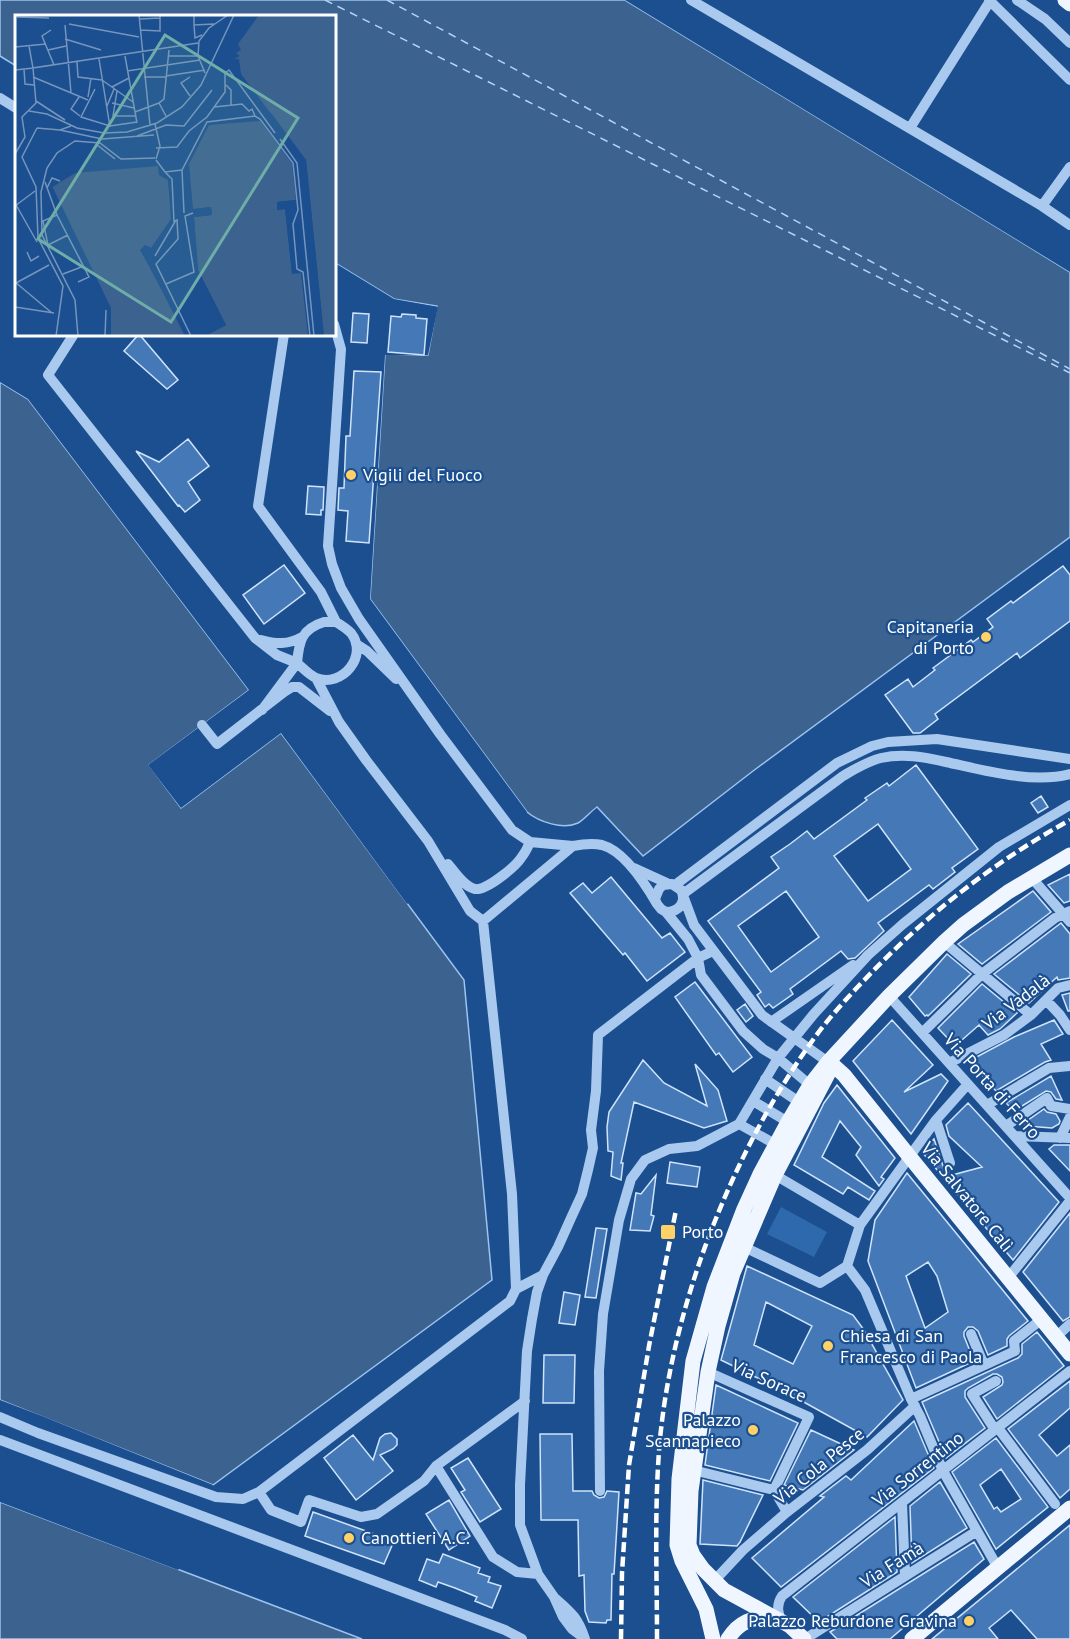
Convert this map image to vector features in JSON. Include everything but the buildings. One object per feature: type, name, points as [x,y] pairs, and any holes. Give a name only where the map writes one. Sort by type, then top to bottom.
[{"type":"main road","points":[[1065,0],[1070,4]]},
{"type":"main road","points":[[713,1639],[706,1609],[682,1561],[677,1545],[680,1479],[693,1361],[714,1287],[744,1209],[775,1144],[810,1085],[889,996],[944,942],[984,909],[1031,877],[1070,855]]},
{"type":"main road","points":[[805,1639],[790,1626],[738,1598],[714,1581],[697,1561],[689,1545],[693,1470],[708,1372],[730,1284],[775,1175],[831,1063]]},
{"type":"main road","name":"Via Salvatore Calì","points":[[831,1063],[844,1075],[1070,1354]]},
{"type":"main road","points":[[912,1639],[998,1568],[1062,1506]]},
{"type":"main road","points":[[728,1639],[743,1623],[753,1619],[766,1618],[781,1621]]},
{"type":"street","points":[[691,0],[710,5],[1070,225]]},
{"type":"street","points":[[910,128],[989,0],[1070,80]]},
{"type":"street","points":[[1017,0],[1045,19],[1070,43]]},
{"type":"street","points":[[0,98],[15,107]]},
{"type":"street","points":[[1042,206],[1070,167]]},
{"type":"street","points":[[336,331],[341,349],[328,546],[341,588],[359,619],[512,830],[530,842],[573,846],[587,843],[603,845],[615,852],[631,866],[657,904],[688,939],[698,958],[701,975],[743,1031],[762,1049],[778,1058],[810,1085]]},
{"type":"street","points":[[73,336],[48,375],[255,638],[278,655],[297,663],[316,678],[335,715],[366,760],[428,841],[465,884],[476,890],[496,881],[520,861],[530,842]]},
{"type":"street","points":[[284,336],[258,506],[321,592],[336,622],[351,633],[356,644],[356,657],[351,669],[341,677],[329,680],[316,678]]},
{"type":"street","points":[[336,622],[341,602],[341,588]]},
{"type":"street","points":[[321,592],[325,604],[324,622]]},
{"type":"street","points":[[262,710],[297,663],[302,637],[315,625],[336,622]]},
{"type":"street","points":[[255,638],[280,644],[293,642],[302,637]]},
{"type":"street","points":[[356,644],[380,662],[420,706]]},
{"type":"street","points":[[202,725],[217,744],[292,687],[299,687],[335,715]]},
{"type":"street","points":[[657,904],[655,899],[659,889],[672,884],[837,763],[872,746],[888,742],[937,739],[1070,759]]},
{"type":"street","points":[[666,912],[678,909],[682,904],[683,896],[843,776],[879,758],[898,755],[914,756],[1027,776],[1057,777],[1070,774]]},
{"type":"street","points":[[600,1491],[598,1371],[603,1314],[619,1220],[631,1179],[645,1160],[669,1149],[697,1146],[739,1124],[778,1058],[868,955],[999,847],[1070,805]]},
{"type":"street","points":[[0,1417],[38,1433],[216,1497],[243,1499],[259,1492],[510,1301],[516,1288],[512,1194],[483,921],[470,911],[428,841]]},
{"type":"street","points":[[483,921],[573,846]]},
{"type":"street","points":[[631,866],[678,887],[693,925],[762,1015],[831,1063]]},
{"type":"street","points":[[922,1033],[982,974],[1024,940],[1067,915],[1031,877]]},
{"type":"street","points":[[944,942],[1031,1015]]},
{"type":"street","points":[[585,1639],[572,1629],[563,1617],[554,1597],[538,1574],[520,1525],[527,1351],[537,1292],[543,1275],[572,1218],[582,1194],[588,1170],[593,1148],[591,1130],[596,1091],[598,1035],[698,958],[713,951]]},
{"type":"street","points":[[771,1022],[868,955]]},
{"type":"street","name":"Via Vadalà","points":[[949,1063],[1004,1035],[1031,1015],[1058,988],[1070,985]]},
{"type":"street","name":"Via Porta di Ferro","points":[[889,996],[1070,1199]]},
{"type":"street","points":[[1046,1000],[1070,1030]]},
{"type":"street","points":[[987,1105],[1049,1068],[1070,1066]]},
{"type":"street","points":[[765,1079],[799,1102]]},
{"type":"street","points":[[744,1246],[820,1283],[847,1266],[860,1225],[936,1120],[968,1084]]},
{"type":"street","points":[[1006,1126],[1047,1098],[1051,1106],[1070,1109]]},
{"type":"street","points":[[753,1101],[788,1122]]},
{"type":"street","points":[[1015,1136],[1065,1138],[1070,1117]]},
{"type":"street","points":[[936,1120],[950,1163]]},
{"type":"street","points":[[739,1124],[775,1144]]},
{"type":"street","points":[[775,1175],[860,1225]]},
{"type":"street","points":[[1008,1278],[1070,1199]]},
{"type":"street","points":[[847,1266],[864,1290],[942,1471],[998,1568]]},
{"type":"street","points":[[516,1288],[543,1275]]},
{"type":"street","name":"Via Cola Pesce","points":[[714,1581],[743,1550],[787,1512],[867,1450],[913,1402],[1015,1351],[1014,1341],[1042,1319]]},
{"type":"street","points":[[1056,1337],[1070,1324]]},
{"type":"street","points":[[971,1334],[984,1365]]},
{"type":"street","name":"Via Sorace","points":[[708,1372],[809,1417],[774,1490]]},
{"type":"street","name":"Via Sorrentino","points":[[781,1621],[777,1609],[778,1602],[787,1592],[1070,1372]]},
{"type":"street","points":[[996,1381],[972,1394],[996,1429],[1062,1506]]},
{"type":"street","points":[[259,1492],[272,1510],[301,1522],[309,1500],[361,1516],[376,1514],[424,1481],[436,1466],[525,1401]]},
{"type":"street","points":[[0,1440],[450,1609],[522,1639]]},
{"type":"street","points":[[436,1466],[493,1557],[517,1572],[538,1574]]},
{"type":"street","points":[[693,1470],[774,1490],[787,1512]]},
{"type":"street","points":[[902,1503],[905,1576]]},
{"type":"street","name":"Via Famà","points":[[805,1639],[977,1531]]},
{"type":"shaded area","points":[[0,0],[625,0],[1070,272],[1070,537],[753,771],[643,856],[597,807],[581,821],[572,825],[551,824],[538,819],[527,812],[370,599],[385,354],[428,355],[437,306],[394,299],[336,264],[336,15],[15,15],[15,65],[0,56]]},
{"type":"shaded area","points":[[0,382],[28,399],[249,690],[149,765],[181,808],[281,733],[464,980],[492,1280],[213,1485],[0,1400]]},
{"type":"shaded area","points":[[781,1207],[827,1232],[814,1257],[767,1234]]},
{"type":"shaded area","points":[[0,1502],[362,1639],[0,1639]]},
{"type":"pier","points":[[625,0],[631,0],[1070,269],[1070,272]]},
{"type":"pier","points":[[336,264],[394,299],[438,307],[428,355],[385,355],[370,599],[527,812],[525,814],[367,600],[382,353],[385,351],[426,352],[434,309],[392,302],[336,267]]},
{"type":"pier","points":[[0,379],[31,397],[252,689],[152,766],[181,804],[282,730],[410,902],[407,904],[281,733],[181,808],[148,765],[249,690],[28,399],[0,382]]},
{"type":"pier","points":[[0,1400],[213,1485],[212,1488],[0,1404]]},
{"type":"pier","points":[[0,1499],[180,1567],[178,1570],[0,1502]]},
{"type":"ferry route","points":[[325,0],[1070,373]]},
{"type":"ferry route","points":[[387,0],[1070,369]]},
{"type":"railway","points":[[657,1639],[658,1464],[670,1370],[701,1258],[736,1171],[750,1143],[780,1089],[815,1037],[839,1007],[874,970],[904,940],[972,884],[1020,850],[1070,820]]},
{"type":"railway","points":[[621,1639],[622,1573],[629,1465],[649,1346],[676,1210]]},
{"type":"place","name":"Vigili del Fuoco","points":[[351,475]]},
{"type":"place","name":"Capitaneria di Porto","points":[[986,637]]},
{"type":"place","name":"Porto","points":[[668,1232]]},
{"type":"place","name":"Chiesa di San Francesco di Paola","points":[[828,1346]]},
{"type":"place","name":"Palazzo Scannapieco","points":[[753,1430]]},
{"type":"place","name":"Canottieri A.C.","points":[[349,1538]]},
{"type":"place","name":"Palazzo Reburdone Gravina","points":[[969,1621]]}]
